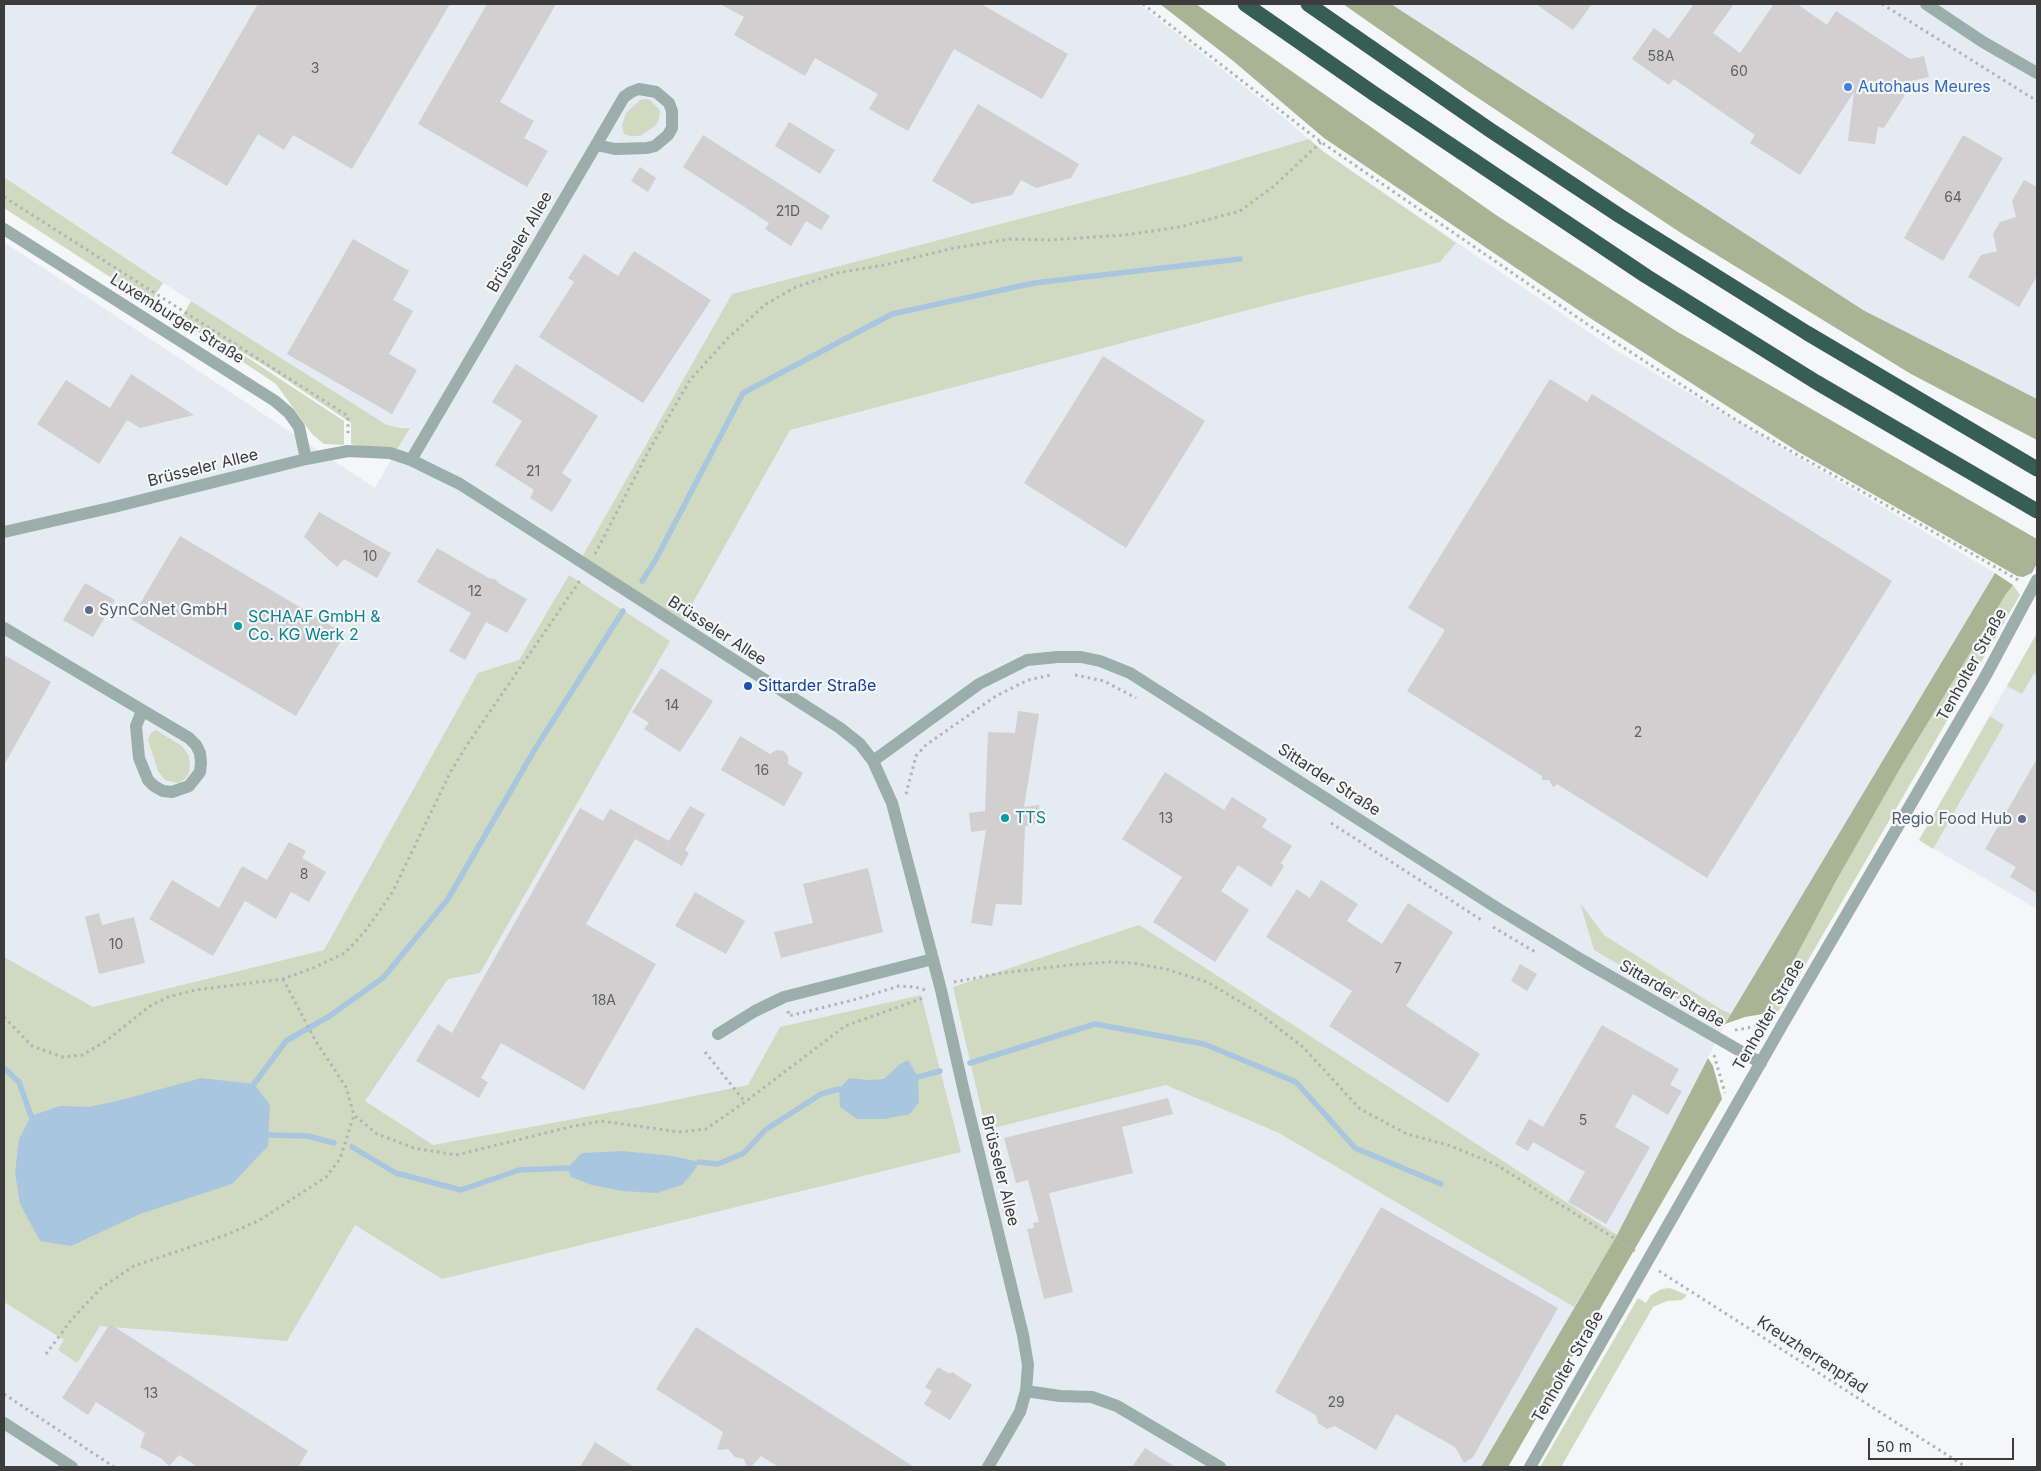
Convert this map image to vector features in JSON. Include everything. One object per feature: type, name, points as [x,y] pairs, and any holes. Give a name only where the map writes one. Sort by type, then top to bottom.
[{"type":"highway","points":[[1245,4],[1381,99],[1638,271],[1816,382],[2037,511]]},
{"type":"highway","points":[[1308,4],[1490,130],[1628,221],[1807,333],[2035,468]]},
{"type":"street","points":[[1926,4],[1983,42],[2037,73]]},
{"type":"street","name":"Brüsseler Allee","points":[[411,460],[624,97],[631,92],[639,90],[656,92],[669,103],[672,111],[672,128],[668,136],[655,146],[615,149],[596,145]]},
{"type":"street","name":"Luxemburger Straße","points":[[4,228],[275,401],[289,413],[299,427],[306,458]]},
{"type":"street","name":"Brüsseler Allee","points":[[4,532],[306,458],[348,451],[390,453],[411,460],[460,484],[588,568],[840,728],[860,744],[873,761],[892,803],[933,959],[1023,1335],[1028,1365],[1026,1390],[1020,1412],[988,1467]]},
{"type":"street","name":"Tenholter Straße","points":[[1530,1467],[1760,1063],[1981,685],[2035,584]]},
{"type":"street","points":[[4,628],[189,738],[196,745],[200,753],[200,772],[189,786],[172,792],[163,791],[148,780],[139,758],[136,726],[142,711]]},
{"type":"street","name":"Sittarder Straße","points":[[873,761],[979,684],[1027,660],[1081,657],[1100,661],[1130,673],[1497,908],[1760,1063]]},
{"type":"street","points":[[718,1034],[754,1011],[784,997],[933,959]]},
{"type":"street","points":[[1026,1390],[1060,1396],[1092,1397],[1117,1406],[1220,1467]]},
{"type":"street","points":[[4,1423],[72,1467]]},
{"type":"path","points":[[1143,4],[1322,142],[1587,324],[1736,420],[2035,584]]},
{"type":"path","points":[[1882,4],[2037,101]]},
{"type":"path","points":[[4,1017],[32,1046],[62,1056],[82,1055],[106,1041],[150,1006],[168,996],[195,990],[283,979],[345,953],[366,930],[392,893],[460,756],[588,568],[648,452],[690,380],[728,338],[766,304],[796,287],[836,273],[884,266],[954,248],[1010,239],[1050,240],[1125,235],[1180,227],[1240,211],[1274,186],[1322,142]]},
{"type":"path","points":[[4,197],[348,416],[348,451]]},
{"type":"path","points":[[892,803],[904,799],[916,756],[926,745],[996,696],[1028,680],[1059,674]]},
{"type":"path","points":[[1072,675],[1104,682],[1137,698]]},
{"type":"path","points":[[1326,820],[1540,956]]},
{"type":"path","points":[[283,979],[315,1040]]},
{"type":"path","points":[[784,997],[789,1016],[899,986],[915,987],[927,991],[931,996]]},
{"type":"path","points":[[1706,1051],[1714,1055],[1729,1030],[1748,1028],[1768,1020],[1781,1028]]},
{"type":"path","points":[[705,1052],[746,1102]]},
{"type":"path","points":[[46,1354],[72,1319],[101,1288],[134,1266],[226,1235],[260,1220],[326,1177],[340,1160],[354,1115]]},
{"type":"path","name":"Kreuzherrenpfad","points":[[1647,1261],[1660,1273],[1966,1467]]},
{"type":"path","points":[[4,1394],[114,1467]]},
{"type":"shaded area","points":[[4,4],[1139,4],[1283,117],[1324,152],[1612,348],[1995,573],[1725,1024],[1617,1235],[1481,1467],[4,1467],[4,242],[375,488],[409,428],[387,425],[163,283],[4,177]]},
{"type":"shaded area","points":[[1391,4],[2037,4],[2037,399],[1863,310]]},
{"type":"shaded area","points":[[2037,633],[2037,909],[1919,840]]},
{"type":"green space","points":[[1160,4],[1196,4],[1496,215],[1676,331],[2037,539],[2037,563],[2032,573],[2023,577],[2017,576],[1797,451],[1590,318],[1324,138],[1232,60]]},
{"type":"green space","points":[[1343,4],[1391,4],[1863,310],[2037,399],[2037,440],[1911,374],[1681,233],[1469,92]]},
{"type":"green space","points":[[640,100],[650,100],[660,110],[656,125],[640,136],[624,134],[622,125],[626,113]]},
{"type":"green space","points":[[1309,139],[1324,152],[1456,243],[1440,262],[1267,305],[790,430],[682,622],[581,559],[732,294],[1188,175]]},
{"type":"green space","points":[[4,177],[163,283],[150,303],[4,208]]},
{"type":"green space","points":[[191,301],[387,425],[410,428],[397,449],[367,448],[351,444],[351,423],[267,367],[207,331],[344,421],[344,445],[324,444],[312,434],[276,384],[180,320]]},
{"type":"green space","points":[[1995,573],[2013,585],[1901,767],[1835,883],[1773,1000],[1769,1013],[1745,1017],[1725,1024]]},
{"type":"green space","points":[[569,575],[670,641],[480,973],[448,979],[365,1101],[433,1145],[655,1104],[748,1085],[780,1027],[921,995],[961,1152],[442,1279],[355,1225],[287,1341],[100,1326],[77,1363],[58,1350],[64,1340],[4,1302],[4,957],[93,1007],[324,950],[478,673],[519,660]]},
{"type":"green space","points":[[2013,585],[2020,595],[1778,1012],[1771,1008],[1773,1000],[1835,883],[1901,767]]},
{"type":"green space","points":[[2037,633],[2037,675],[2034,673],[2022,694],[2007,686]]},
{"type":"green space","points":[[1990,716],[2004,725],[1933,849],[1919,840]]},
{"type":"green space","points":[[156,730],[182,746],[189,756],[189,773],[185,779],[178,783],[165,780],[158,771],[148,740],[151,733]]},
{"type":"green space","points":[[1580,903],[1604,935],[1731,1014],[1724,1026],[1594,950]]},
{"type":"green space","points":[[1139,925],[1617,1235],[1574,1307],[1279,1133],[1166,1085],[986,1130],[953,987]]},
{"type":"green space","points":[[1708,1058],[1713,1066],[1722,1099],[1508,1467],[1481,1467],[1617,1235]]},
{"type":"green space","points":[[1670,1288],[1687,1295],[1682,1300],[1667,1301],[1653,1307],[1561,1467],[1540,1467],[1638,1298],[1646,1303],[1651,1295],[1662,1289]]},
{"type":"water","points":[[908,1060],[918,1077],[919,1102],[910,1114],[884,1119],[857,1119],[840,1107],[839,1089],[849,1078],[884,1079],[900,1064]]},
{"type":"water","points":[[201,1078],[254,1084],[270,1105],[268,1146],[232,1184],[140,1214],[71,1246],[40,1241],[20,1204],[15,1172],[19,1139],[31,1116],[60,1106],[89,1107],[121,1100]]},
{"type":"water","points":[[622,1151],[673,1156],[699,1162],[682,1185],[657,1193],[622,1191],[592,1185],[571,1177],[567,1168],[582,1153]]},
{"type":"building","points":[[258,4],[450,4],[352,169],[293,135],[284,150],[258,134],[227,186],[171,153]]},
{"type":"building","points":[[487,4],[556,4],[500,102],[534,121],[524,138],[548,151],[527,187],[418,124]]},
{"type":"building","points":[[720,4],[981,4],[1068,54],[1042,99],[954,49],[908,131],[869,109],[878,94],[815,58],[805,76],[734,35],[744,17]]},
{"type":"building","points":[[1536,4],[1592,4],[1573,30]]},
{"type":"building","points":[[1694,4],[1734,4],[1713,33],[1740,53],[1774,4],[1797,4],[1827,25],[1836,11],[1910,59],[1924,56],[1929,77],[1890,86],[1905,95],[1884,128],[1878,127],[1875,144],[1848,141],[1854,92],[1800,175],[1750,143],[1755,135],[1674,79],[1669,85],[1632,59],[1654,28],[1669,39]]},
{"type":"building","points":[[978,104],[1079,164],[1071,178],[1036,188],[1021,180],[1012,195],[972,204],[932,181]]},
{"type":"building","points":[[789,122],[835,150],[820,174],[775,146]]},
{"type":"building","points":[[703,135],[830,216],[821,230],[806,221],[791,246],[765,229],[769,223],[683,167]]},
{"type":"building","points":[[1963,135],[2003,158],[1943,261],[1904,238]]},
{"type":"building","points":[[640,167],[656,178],[648,192],[631,181]]},
{"type":"building","points":[[2024,180],[2037,187],[2037,276],[2019,307],[1968,277],[1981,255],[1997,251],[1993,234],[2000,222],[2016,217],[2012,201]]},
{"type":"building","points":[[353,239],[409,271],[393,300],[413,311],[389,354],[417,370],[392,414],[287,354]]},
{"type":"building","points":[[634,251],[711,300],[643,403],[539,337],[574,282],[568,278],[584,254],[618,276]]},
{"type":"building","points":[[1103,356],[1205,421],[1126,548],[1024,483]]},
{"type":"building","points":[[516,364],[598,416],[562,473],[572,480],[552,512],[530,498],[534,490],[495,465],[522,421],[492,402]]},
{"type":"building","points":[[131,374],[194,415],[140,428],[127,420],[99,464],[37,424],[66,380],[110,408]]},
{"type":"building","points":[[1550,379],[1587,402],[1592,394],[1892,581],[1707,878],[1557,784],[1553,787],[1549,780],[1542,780],[1542,776],[1407,691],[1445,630],[1408,608]]},
{"type":"building","points":[[319,512],[391,553],[377,578],[344,559],[337,567],[304,537]]},
{"type":"building","name":"SCHAAF GmbH & Co. KG Werk 2","points":[[180,536],[345,634],[296,716],[131,619]]},
{"type":"building","points":[[437,548],[489,578],[495,579],[500,584],[527,599],[507,633],[486,622],[465,660],[449,651],[471,613],[417,582]]},
{"type":"building","name":"SynCoNet GmbH","points":[[85,583],[115,600],[93,637],[63,620]]},
{"type":"building","points":[[4,655],[51,682],[4,765]]},
{"type":"building","points":[[661,668],[713,701],[680,752],[644,729],[649,723],[632,712]]},
{"type":"building","name":"TTS","points":[[1018,711],[1039,714],[1024,807],[1039,805],[1041,823],[1025,826],[1022,905],[996,904],[992,926],[971,923],[986,830],[971,832],[969,813],[985,811],[988,732],[1015,733]]},
{"type":"building","points":[[740,736],[770,754],[777,750],[784,751],[788,757],[788,764],[803,773],[784,806],[721,770]]},
{"type":"building","points":[[2037,759],[2037,893],[2010,877],[2016,867],[1985,849]]},
{"type":"building","points":[[1165,772],[1224,810],[1232,797],[1267,819],[1262,827],[1292,846],[1281,863],[1284,866],[1271,887],[1238,865],[1221,891],[1249,910],[1215,962],[1153,922],[1182,877],[1122,839]]},
{"type":"building","points":[[690,806],[705,814],[685,850],[689,853],[682,866],[635,839],[586,924],[656,964],[584,1090],[501,1043],[481,1078],[488,1082],[479,1098],[416,1061],[438,1024],[452,1033],[580,808],[603,821],[610,809],[669,841]]},
{"type":"building","points":[[289,842],[306,851],[302,858],[326,872],[309,902],[291,892],[276,919],[245,901],[213,956],[149,919],[172,880],[219,908],[242,866],[267,880]]},
{"type":"building","points":[[868,868],[883,932],[781,958],[774,932],[813,923],[803,884]]},
{"type":"building","points":[[1321,880],[1358,904],[1347,921],[1382,944],[1408,903],[1453,932],[1406,1006],[1480,1054],[1448,1103],[1329,1026],[1352,991],[1266,937],[1297,889],[1310,898]]},
{"type":"building","points":[[695,892],[745,921],[726,954],[675,926]]},
{"type":"building","points":[[99,913],[102,925],[134,917],[145,963],[99,974],[85,917]]},
{"type":"building","points":[[1520,964],[1537,974],[1527,991],[1511,981]]},
{"type":"building","points":[[1602,1025],[1679,1069],[1670,1085],[1682,1091],[1668,1115],[1633,1094],[1615,1127],[1650,1147],[1606,1224],[1568,1202],[1585,1172],[1533,1142],[1528,1151],[1515,1144],[1529,1119],[1543,1127]]},
{"type":"building","points":[[1168,1098],[1173,1114],[1122,1127],[1133,1173],[1049,1193],[1073,1292],[1044,1299],[1027,1229],[1034,1228],[1033,1223],[1039,1222],[1028,1180],[1016,1183],[1004,1138]]},
{"type":"building","points":[[1381,1207],[1558,1308],[1473,1457],[1464,1463],[1455,1447],[1396,1414],[1376,1450],[1335,1426],[1327,1429],[1318,1423],[1316,1415],[1275,1392]]},
{"type":"building","points":[[110,1324],[308,1451],[298,1467],[198,1467],[179,1455],[169,1466],[162,1459],[140,1447],[145,1433],[96,1402],[88,1415],[62,1398]]},
{"type":"building","points":[[696,1327],[914,1467],[779,1467],[761,1456],[751,1467],[747,1467],[744,1459],[735,1457],[728,1449],[717,1450],[723,1432],[656,1389]]},
{"type":"building","points":[[938,1367],[950,1374],[952,1372],[972,1385],[950,1420],[924,1404],[932,1391],[925,1387]]},
{"type":"building","points":[[595,1442],[634,1467],[580,1467]]},
{"type":"building","points":[[1145,1448],[1175,1467],[1132,1467]]},
{"type":"waterway","points":[[642,581],[656,559],[743,393],[892,314],[1034,283],[1240,259]]},
{"type":"waterway","points":[[254,1084],[286,1041],[328,1017],[383,978],[448,899],[535,749],[623,611]]},
{"type":"waterway","points":[[970,1063],[1095,1024],[1204,1044],[1296,1082],[1355,1148],[1441,1184]]},
{"type":"waterway","points":[[4,1068],[19,1082],[31,1116]]},
{"type":"waterway","points":[[918,1077],[940,1071]]},
{"type":"waterway","points":[[699,1162],[718,1164],[744,1153],[765,1130],[821,1094],[839,1089]]},
{"type":"waterway","points":[[269,1135],[308,1136],[334,1143]]},
{"type":"waterway","points":[[352,1147],[396,1173],[461,1190],[519,1170],[567,1168]]},
{"type":"place","name":"Autohaus Meures","points":[[1848,87]]},
{"type":"place","name":"SynCoNet GmbH","points":[[89,610]]},
{"type":"place","name":"SCHAAF GmbH & Co. KG Werk 2","points":[[238,626]]},
{"type":"place","name":"Sittarder Straße","points":[[748,686]]},
{"type":"place","name":"TTS","points":[[1005,818]]},
{"type":"place","name":"Regio Food Hub","points":[[2022,819]]}]
